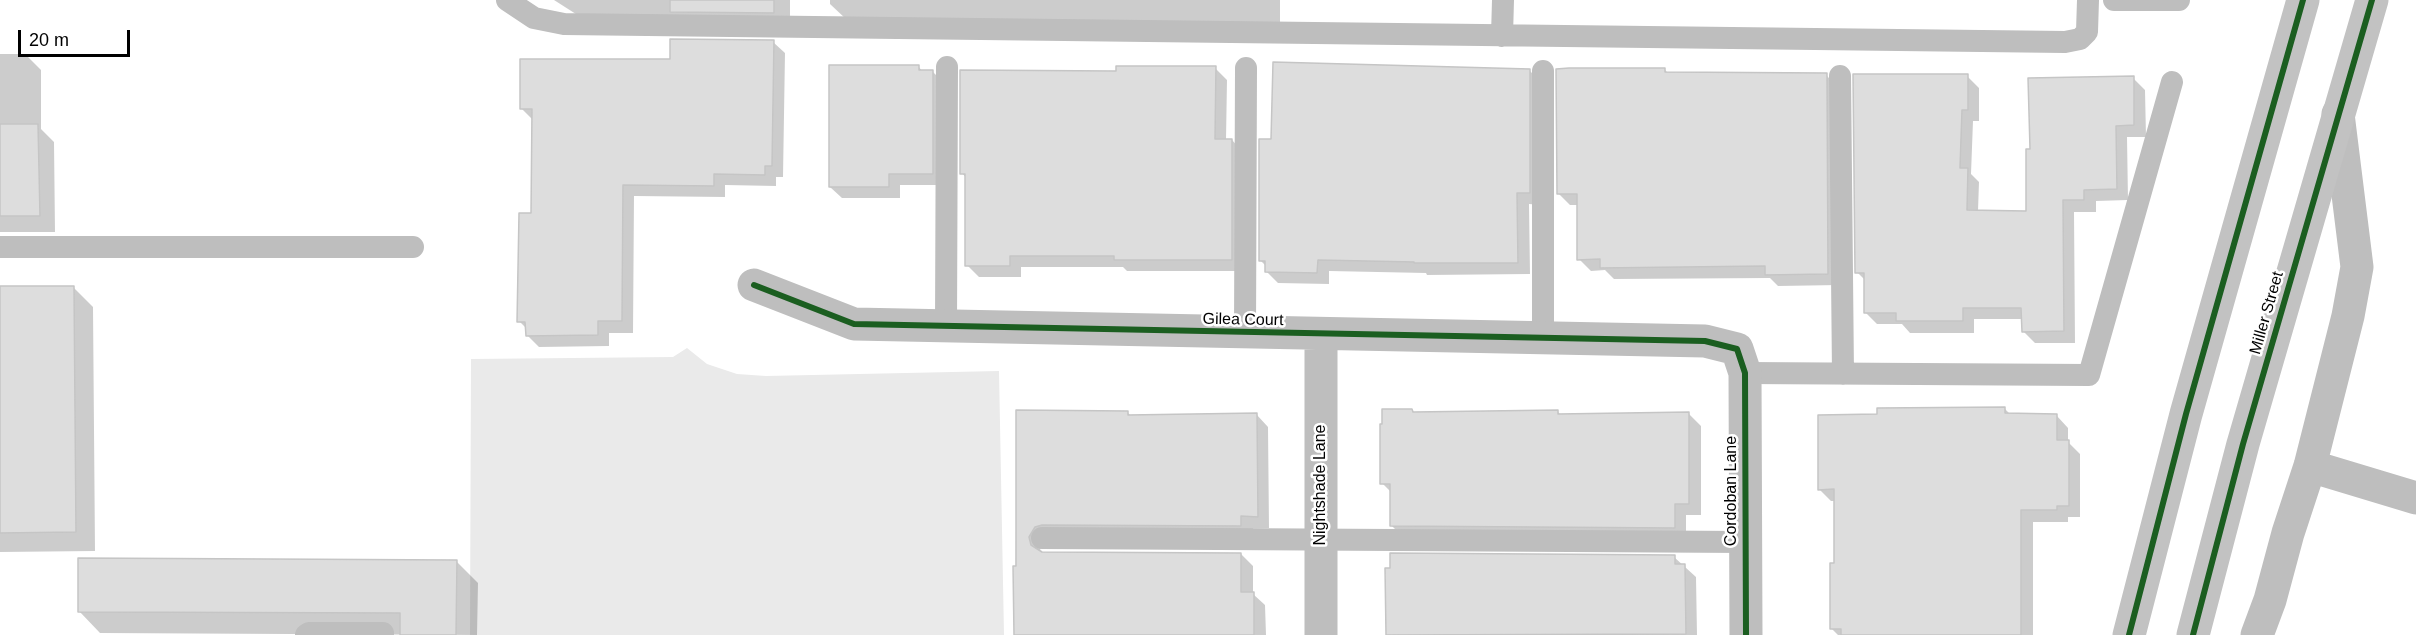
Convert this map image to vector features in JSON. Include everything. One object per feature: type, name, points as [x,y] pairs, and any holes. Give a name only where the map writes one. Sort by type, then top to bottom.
[{"type":"street","points":[[2129,635],[2186,414],[2303,0]]},
{"type":"street","name":"Miller Street","points":[[2193,635],[2243,444],[2372,0]]},
{"type":"street","name":"Miller Street","points":[[2257,635],[2271,600],[2310,466],[2348,316],[2357,267],[2338,114]]},
{"type":"street","name":"Gilea Court","points":[[754,285],[854,324],[1705,341],[1741,361]]},
{"type":"street","name":"Nightshade Lane","points":[[1322,335],[1322,635]]},
{"type":"street","name":"Cordoban Lane","points":[[1741,361],[1746,635]]},
{"type":"street","points":[[2310,466],[2416,498]]},
{"type":"lane","points":[[507,0],[534,18],[564,24],[2066,42],[2080,39],[2087,32],[2088,0]]},
{"type":"lane","points":[[1502,36],[1503,0]]},
{"type":"lane","points":[[2114,0],[2179,0]]},
{"type":"lane","points":[[946,326],[947,67]]},
{"type":"lane","points":[[1245,333],[1246,68]]},
{"type":"lane","points":[[1544,71],[1544,339]]},
{"type":"lane","points":[[1840,76],[1843,374]]},
{"type":"lane","points":[[1741,361],[1843,374],[2089,375],[2172,82]]},
{"type":"lane","points":[[0,247],[413,247]]},
{"type":"lane","points":[[1042,538],[1746,542]]},
{"type":"lane","points":[[306,635],[309,633],[383,633],[383,635]]},
{"type":"shaded area","points":[[687,348],[707,364],[737,374],[766,376],[999,371],[1004,635],[470,635],[471,359],[673,357]]},
{"type":"building","points":[[670,0],[774,0],[774,13],[670,12]]},
{"type":"building","points":[[670,39],[774,40],[772,166],[765,166],[765,175],[714,174],[714,186],[623,185],[622,321],[598,321],[598,335],[526,336],[525,322],[517,322],[519,213],[531,213],[532,109],[520,109],[520,59],[670,59]]},
{"type":"building","points":[[1273,62],[1530,69],[1530,193],[1517,193],[1518,263],[1318,260],[1317,273],[1265,272],[1265,261],[1259,261],[1259,139],[1271,139]]},
{"type":"building","points":[[829,65],[919,65],[919,70],[933,70],[933,174],[889,174],[889,187],[829,187]]},
{"type":"building","points":[[1116,66],[1216,66],[1215,139],[1232,139],[1232,260],[1114,260],[1114,256],[1010,256],[1010,266],[965,266],[965,174],[960,174],[960,70],[1116,71]]},
{"type":"building","points":[[1665,68],[1665,72],[1827,73],[1828,274],[1765,275],[1765,266],[1600,268],[1600,259],[1577,260],[1577,194],[1557,194],[1556,69]]},
{"type":"building","points":[[1853,74],[1968,74],[1968,110],[1962,110],[1960,168],[1968,168],[1967,210],[2026,211],[2026,149],[2030,149],[2028,78],[2134,76],[2134,125],[2116,126],[2117,189],[2084,190],[2084,200],[2063,200],[2064,331],[2022,332],[2021,308],[1963,308],[1963,321],[1896,321],[1896,313],[1864,313],[1864,273],[1855,273]]},
{"type":"building","points":[[0,124],[38,124],[40,216],[0,216]]},
{"type":"building","points":[[0,286],[74,286],[76,532],[0,533]]},
{"type":"building","points":[[2005,407],[2005,413],[2057,414],[2057,440],[2069,440],[2069,506],[2057,506],[2057,510],[2021,510],[2021,635],[1841,635],[1841,629],[1830,629],[1830,563],[1834,563],[1834,489],[1818,490],[1818,415],[1877,414],[1877,408]]},
{"type":"building","points":[[1382,409],[1412,409],[1413,412],[1558,410],[1558,414],[1689,412],[1689,504],[1675,504],[1675,528],[1390,526],[1390,484],[1380,484]]},
{"type":"building","points":[[1016,410],[1128,411],[1128,415],[1257,413],[1258,517],[1241,516],[1241,526],[1042,525],[1035,527],[1029,537],[1031,545],[1042,552],[1241,553],[1241,592],[1254,592],[1254,635],[1014,635]]},
{"type":"building","points":[[1390,553],[1675,555],[1675,564],[1685,564],[1686,634],[1386,635],[1385,568],[1390,568]]},
{"type":"building","points":[[78,558],[457,560],[456,635],[400,635],[400,613],[78,612]]},
{"type":"cycle path","points":[[2129,635],[2186,414],[2303,0]]},
{"type":"cycle path","points":[[2193,635],[2243,444],[2372,0]]},
{"type":"cycle path","points":[[754,285],[854,324],[1705,341],[1737,349],[1745,373],[1746,635]]}]
